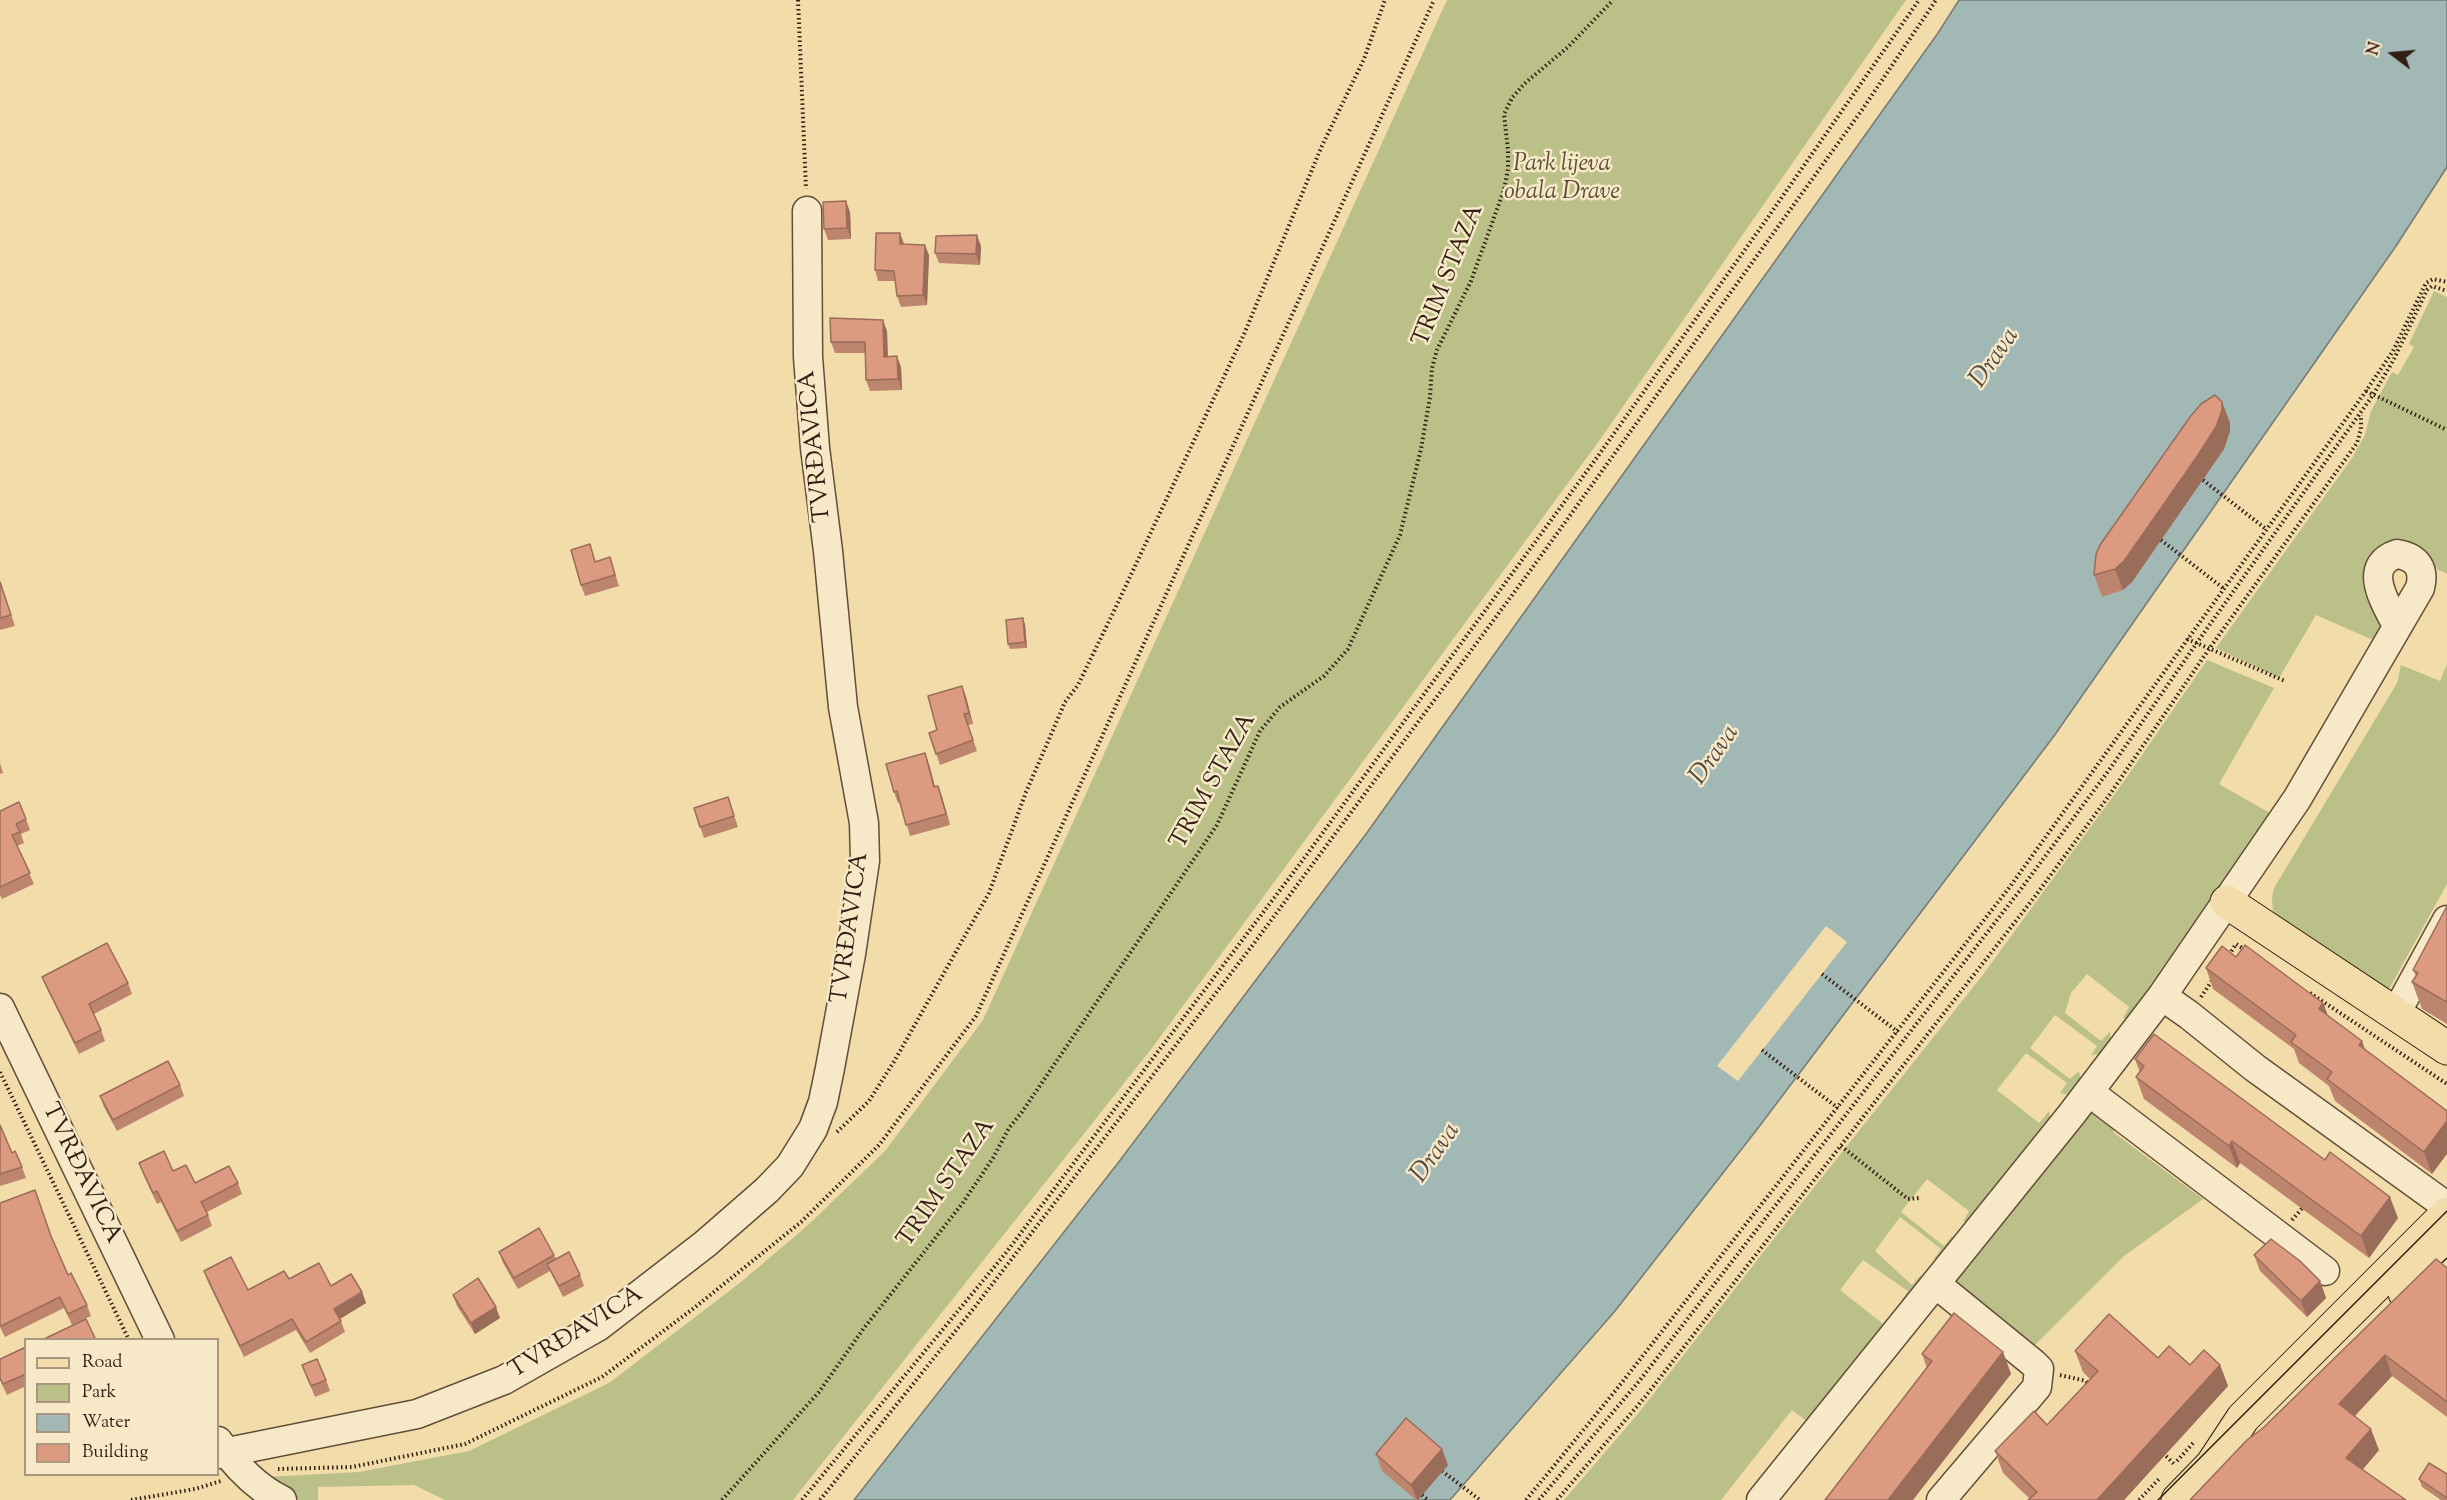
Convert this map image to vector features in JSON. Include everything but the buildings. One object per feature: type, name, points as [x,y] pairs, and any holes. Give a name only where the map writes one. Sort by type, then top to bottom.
[{"type":"main road","points":[[2227,902],[2447,1048]]},
{"type":"main road","points":[[2178,1500],[2212,1465],[2243,1418],[2445,1208]]},
{"type":"main road","points":[[2212,1465],[2230,1457],[2258,1436],[2447,1251]]},
{"type":"street","name":"TVRĐAVICA","points":[[226,1455],[259,1445],[417,1414],[504,1380],[599,1326],[647,1290],[767,1190],[802,1149],[813,1129],[823,1102],[851,954],[865,861],[864,823],[843,707],[828,551],[814,448],[808,357],[807,211]]},
{"type":"street","points":[[1761,1500],[2089,1092],[2162,996],[2227,902],[2318,765],[2420,588],[2423,576],[2421,567],[2414,560],[2397,554],[2384,562],[2377,580],[2381,595],[2397,626]]},
{"type":"street","points":[[2396,1013],[2447,920]]},
{"type":"street","points":[[2162,996],[2255,1068],[2445,1208]]},
{"type":"street","name":"TVRĐAVICA","points":[[0,1008],[159,1338]]},
{"type":"street","points":[[2089,1092],[2325,1271]]},
{"type":"street","points":[[1936,1284],[2039,1369],[2037,1387],[1941,1500]]},
{"type":"street","points":[[226,1455],[258,1486],[282,1500]]},
{"type":"path","points":[[798,0],[807,211]]},
{"type":"path","points":[[802,1149],[818,1145],[839,1130],[869,1101],[895,1060],[989,893],[1026,792],[1065,702],[1078,686],[1245,332],[1321,148],[1364,59],[1385,0]]},
{"type":"path","points":[[226,1455],[259,1470],[352,1467],[465,1444],[602,1377],[694,1308],[801,1222],[879,1145],[976,1016],[1434,0]]},
{"type":"path","name":"TRIM STAZA","points":[[722,1500],[808,1406],[864,1328],[962,1204],[993,1158],[1009,1128],[1217,825],[1260,731],[1269,718],[1280,707],[1324,676],[1348,649],[1400,535],[1421,449],[1430,397],[1432,368],[1437,350],[1471,281],[1504,190],[1508,169],[1508,150],[1504,114],[1512,98],[1524,84],[1568,47],[1613,0]]},
{"type":"path","points":[[802,1500],[1005,1254],[1312,847],[1598,456],[1920,0]]},
{"type":"path","points":[[820,1500],[974,1308],[1262,932],[1530,571],[1862,110],[1936,0]]},
{"type":"path","points":[[1526,1500],[1624,1381],[2009,888],[2393,351],[2426,283],[2433,279],[2447,282]]},
{"type":"path","points":[[1539,1500],[1640,1380],[2021,889],[2109,770],[2361,414],[2394,359],[2427,290],[2432,286],[2447,291]]},
{"type":"path","points":[[2366,390],[2447,430]]},
{"type":"path","points":[[1557,1500],[1645,1397],[2037,895],[2357,443],[2361,429],[2361,414]]},
{"type":"path","points":[[2204,480],[2266,529]]},
{"type":"path","points":[[2161,540],[2223,588]]},
{"type":"path","points":[[2187,639],[2285,681]]},
{"type":"path","points":[[2224,962],[2236,944],[2255,957]]},
{"type":"path","points":[[2189,1015],[2218,971]]},
{"type":"path","points":[[1822,974],[1898,1032]]},
{"type":"path","points":[[2303,989],[2447,1084]]},
{"type":"path","points":[[1762,1050],[1839,1108]]},
{"type":"path","points":[[0,1072],[128,1338]]},
{"type":"path","points":[[1841,1146],[1908,1199],[1919,1198]]},
{"type":"path","points":[[2279,1236],[2308,1201]]},
{"type":"path","points":[[2039,1369],[2086,1382],[2094,1389]]},
{"type":"path","points":[[2158,1449],[2174,1464]]},
{"type":"path","points":[[1442,1471],[1480,1500]]},
{"type":"path","points":[[131,1500],[195,1490],[207,1476]]},
{"type":"path","points":[[1422,1495],[1428,1500]]},
{"type":"green space","name":"Park lijeva obala Drave","points":[[1447,0],[1906,0],[1599,441],[1152,1048],[793,1500],[445,1500],[414,1485],[318,1487],[318,1500],[299,1500],[264,1477],[359,1472],[469,1451],[609,1383],[741,1282],[807,1226],[885,1151],[983,1020]]},
{"type":"green space","points":[[2434,291],[2447,297],[2447,574],[2394,547],[2383,625],[2375,641],[2316,615],[2279,678],[2216,648],[2352,458],[2365,435],[2371,411],[2392,372],[2398,375],[2414,347],[2409,344]]},
{"type":"green space","points":[[2207,660],[2274,688],[2219,784],[2275,816],[2130,1019],[2123,1018],[2129,1007],[2087,974],[2071,993],[2065,1013],[2101,1041],[2110,1031],[2111,1043],[2103,1054],[2091,1055],[2097,1046],[2055,1015],[2030,1048],[2070,1079],[2079,1071],[2081,1082],[2070,1095],[2060,1093],[2067,1083],[2026,1053],[1997,1090],[2039,1123],[2049,1111],[2050,1118],[1981,1217],[1963,1222],[1969,1211],[1927,1179],[1901,1212],[1944,1246],[1952,1236],[1955,1245],[1944,1259],[1934,1259],[1941,1249],[1900,1217],[1875,1251],[1912,1285],[1921,1275],[1923,1285],[1910,1300],[1901,1301],[1908,1291],[1863,1260],[1840,1290],[1882,1323],[1885,1331],[1808,1422],[1792,1410],[1721,1500],[1564,1500],[1637,1415],[1982,976],[2127,777]]},
{"type":"green space","points":[[2447,664],[2447,884],[2389,989],[2282,923],[2273,914],[2272,897],[2274,888],[2397,683],[2401,665],[2440,681]]},
{"type":"green space","points":[[2092,1107],[2121,1124],[2113,1132],[2203,1199],[2124,1256],[2032,1348],[1952,1286],[1958,1269]]},
{"type":"water","name":"Drava","points":[[1959,0],[2447,0],[2447,167],[2396,246],[2054,736],[1755,1132],[1615,1311],[1450,1500],[854,1500],[1118,1163],[1366,834],[1938,33]]},
{"type":"pier","points":[[1826,926],[1847,942],[1738,1081],[1717,1066]]},
{"type":"tram line","points":[[2158,1500],[2447,1211]]},
{"type":"tram line","points":[[2429,1275],[2447,1258]]}]
